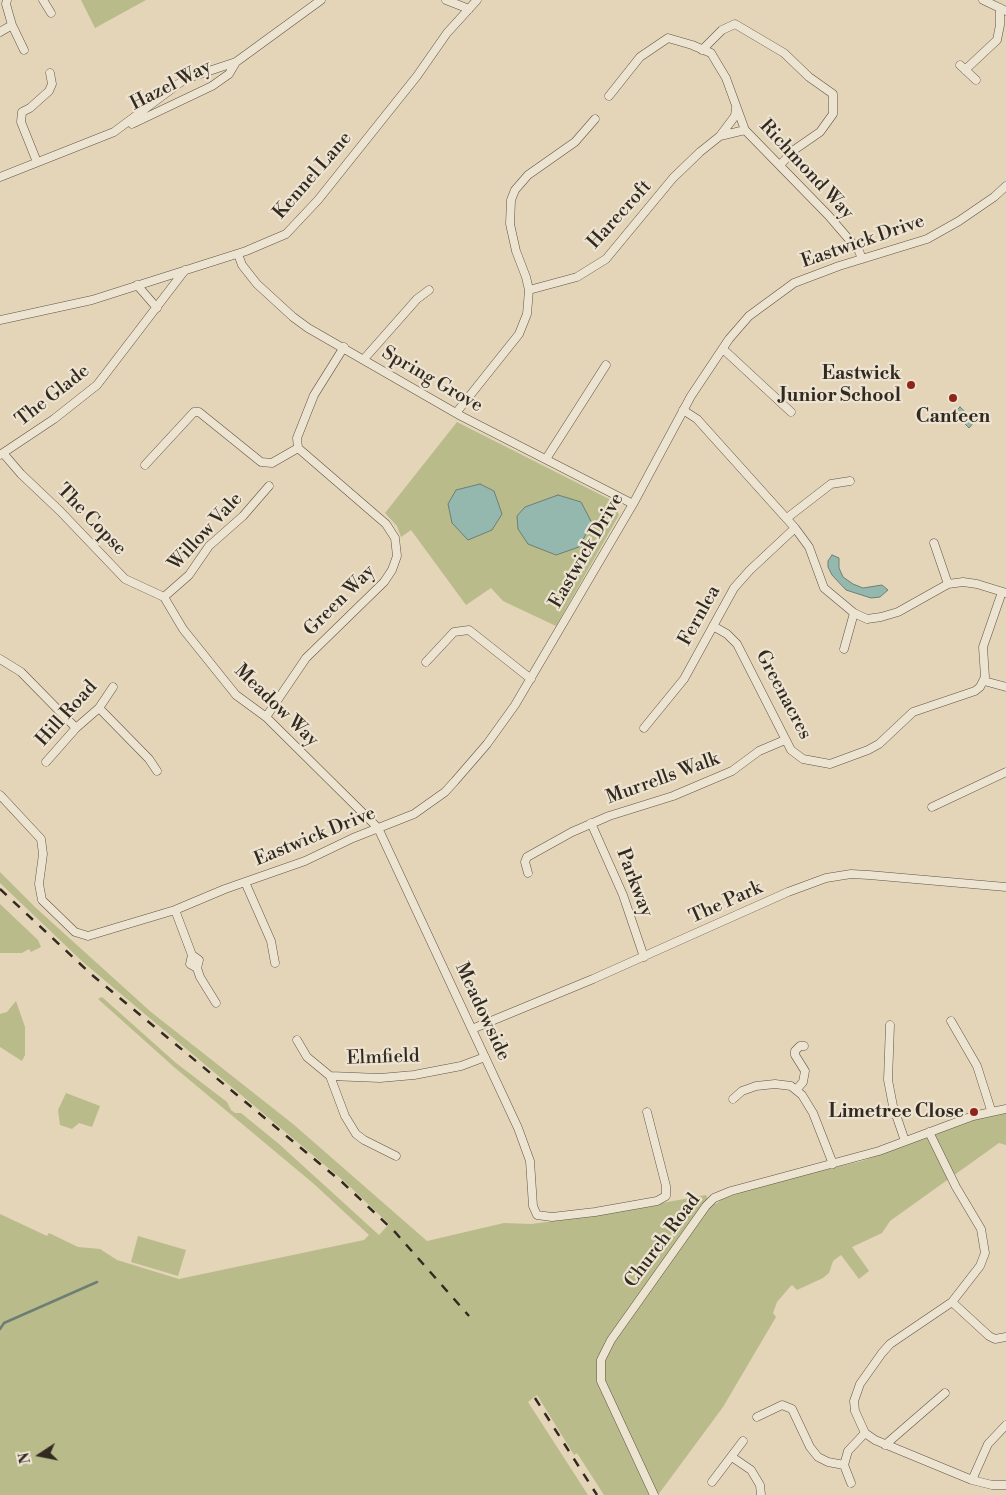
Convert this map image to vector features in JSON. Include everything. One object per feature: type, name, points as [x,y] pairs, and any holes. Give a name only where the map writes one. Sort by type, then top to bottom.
[{"type":"street","points":[[7,0],[6,4],[12,25],[24,50]]},
{"type":"street","points":[[43,0],[51,13]]},
{"type":"street","name":"Hazel Way","points":[[114,132],[185,79],[236,62],[321,0]]},
{"type":"street","points":[[446,0],[469,9]]},
{"type":"street","name":"Kennel Lane","points":[[0,320],[67,307],[238,254],[286,234],[318,200],[416,76],[447,33],[477,0]]},
{"type":"street","points":[[976,80],[962,68],[997,40],[1003,9],[982,0]]},
{"type":"street","points":[[702,50],[722,30],[735,24],[784,53],[810,78],[833,94],[833,114],[820,132],[794,150],[780,165]]},
{"type":"street","points":[[0,32],[12,25]]},
{"type":"street","name":"Richmond Way","points":[[609,96],[640,57],[668,38],[711,53],[726,78],[745,130],[828,215],[859,251],[862,259]]},
{"type":"street","name":"Hazel Way","points":[[0,177],[114,132],[212,86],[229,74],[236,62]]},
{"type":"street","points":[[37,162],[20,122],[22,112],[30,108],[49,91],[52,84],[50,73]]},
{"type":"street","name":"Harecroft","points":[[529,290],[577,277],[606,259],[673,178],[720,136],[735,116],[737,104]]},
{"type":"street","points":[[456,413],[519,334],[527,314],[529,290],[512,238],[510,224],[511,200],[515,190],[528,176],[575,142],[595,119]]},
{"type":"street","name":"Harecroft","points":[[720,136],[745,130]]},
{"type":"street","name":"Eastwick Drive","points":[[0,795],[41,839],[43,854],[39,884],[42,900],[80,935],[96,935],[175,910],[245,882],[305,861],[414,814],[445,792],[487,744],[530,679],[633,504],[683,410],[723,349],[749,316],[794,283],[927,239],[966,216],[994,197],[1006,186]]},
{"type":"street","name":"Spring Grove","points":[[238,254],[242,265],[269,296],[301,322],[456,413],[633,504]]},
{"type":"street","name":"The Glade","points":[[2,454],[54,419],[97,385],[185,270]]},
{"type":"street","points":[[137,285],[157,308]]},
{"type":"street","points":[[364,360],[417,299],[429,290]]},
{"type":"street","points":[[145,465],[194,412],[199,412],[261,462],[272,463],[298,448],[297,438],[314,395],[344,347]]},
{"type":"street","points":[[723,349],[791,412]]},
{"type":"street","points":[[546,459],[606,365]]},
{"type":"street","points":[[683,410],[697,419],[795,528],[809,547],[824,588],[854,613],[867,619],[889,614],[948,584],[963,582],[1004,592],[983,647],[984,681],[1006,687]]},
{"type":"street","name":"Green Way","points":[[266,717],[306,658],[384,582],[392,570],[397,556],[395,538],[386,524],[298,448]]},
{"type":"street","name":"The Copse","points":[[2,454],[125,579],[134,585],[164,597]]},
{"type":"street","points":[[786,518],[831,484],[850,481]]},
{"type":"street","name":"Willow Vale","points":[[164,597],[189,575],[209,546],[243,516],[269,486]]},
{"type":"street","name":"Fernlea","points":[[644,728],[684,679],[734,588],[750,570],[795,528]]},
{"type":"street","points":[[934,543],[948,584]]},
{"type":"street","name":"Meadow Way","points":[[164,597],[180,625],[231,689],[266,717],[378,828]]},
{"type":"street","points":[[844,649],[854,613]]},
{"type":"street","name":"Greenacres","points":[[713,626],[727,634],[737,644],[791,750],[803,759],[821,764],[838,762],[879,744],[913,712],[975,691],[984,681]]},
{"type":"street","points":[[426,662],[454,632],[469,630],[530,679]]},
{"type":"street","points":[[0,658],[21,672],[76,728]]},
{"type":"street","name":"Hill Road","points":[[46,762],[76,728],[99,708],[113,688]]},
{"type":"street","points":[[99,708],[149,759],[156,771]]},
{"type":"street","name":"Murrells Walk","points":[[528,873],[525,862],[526,857],[591,823],[673,796],[732,771],[759,751],[786,740]]},
{"type":"street","points":[[932,807],[1006,772]]},
{"type":"street","name":"Parkway","points":[[591,823],[623,895],[644,957]]},
{"type":"street","name":"Meadowside","points":[[378,828],[528,1154],[533,1206],[537,1214],[552,1217],[595,1212],[657,1201],[666,1196],[666,1186],[647,1112]]},
{"type":"street","name":"The Park","points":[[472,1029],[644,957],[788,892],[826,878],[851,874],[1006,887]]},
{"type":"street","points":[[245,882],[271,941],[275,963]]},
{"type":"street","points":[[175,910],[192,955],[200,960],[197,968],[204,984],[216,1003]]},
{"type":"street","points":[[951,1021],[977,1066],[991,1110]]},
{"type":"street","points":[[890,1025],[888,1080],[893,1106],[905,1141]]},
{"type":"street","name":"Elmfield","points":[[296,1040],[307,1057],[330,1076],[380,1078],[414,1075],[461,1066],[485,1057]]},
{"type":"street","points":[[796,1090],[803,1082],[805,1071],[795,1055],[795,1051],[800,1046],[804,1046]]},
{"type":"street","points":[[330,1076],[345,1116],[356,1134],[396,1156]]},
{"type":"street","points":[[733,1098],[742,1091],[756,1086],[775,1084],[791,1086],[802,1095],[812,1113],[833,1164]]},
{"type":"street","name":"Church Road","points":[[654,1495],[602,1381],[600,1368],[603,1352],[695,1220],[714,1198],[755,1184],[879,1151],[991,1110],[1006,1109]]},
{"type":"street","points":[[929,1132],[956,1186],[977,1222],[984,1242],[985,1253],[980,1266],[952,1302],[890,1344],[864,1377],[854,1404],[858,1419],[865,1433],[885,1445],[972,1480],[992,1486],[1006,1485]]},
{"type":"street","points":[[952,1302],[989,1336],[995,1339],[1006,1337]]},
{"type":"street","points":[[885,1445],[945,1392]]},
{"type":"street","points":[[757,1417],[782,1405],[792,1409],[810,1447],[818,1457],[828,1462],[844,1464]]},
{"type":"street","points":[[972,1480],[988,1444],[1006,1425]]},
{"type":"street","points":[[851,1483],[844,1464],[848,1451],[865,1433]]},
{"type":"street","points":[[712,1482],[743,1442]]},
{"type":"street","points":[[732,1457],[751,1470],[760,1485],[761,1495]]},
{"type":"green space","points":[[81,0],[146,0],[95,28]]},
{"type":"green space","points":[[457,422],[613,501],[619,515],[556,626],[503,601],[491,588],[466,605],[411,530],[401,537],[397,526],[385,513]]},
{"type":"green space","points":[[0,872],[36,908],[151,1012],[293,1124],[427,1241],[504,1223],[531,1224],[585,1217],[706,1195],[708,1199],[716,1204],[722,1199],[770,1183],[862,1161],[983,1117],[1006,1113],[1006,1145],[999,1143],[890,1221],[882,1233],[852,1247],[869,1271],[859,1279],[841,1255],[833,1261],[829,1273],[823,1278],[797,1290],[792,1285],[789,1288],[777,1302],[773,1313],[776,1317],[723,1407],[658,1495],[604,1495],[577,1453],[574,1455],[537,1395],[528,1402],[588,1495],[0,1495],[0,1214],[47,1236],[49,1233],[78,1247],[100,1249],[117,1260],[179,1279],[364,1240],[369,1235],[314,1184],[174,1067],[98,999],[102,997],[176,1063],[227,1102],[231,1110],[235,1113],[241,1113],[279,1144],[379,1235],[389,1224],[345,1182],[84,963],[0,883]]},
{"type":"green space","points":[[0,904],[38,940],[41,947],[31,952],[29,949],[22,953],[0,953]]},
{"type":"green space","points":[[16,1001],[25,1027],[25,1055],[22,1061],[0,1047],[0,1014],[7,1012]]},
{"type":"green space","points":[[66,1093],[100,1106],[92,1127],[79,1123],[72,1129],[60,1125],[58,1110]]},
{"type":"green space","points":[[138,1236],[186,1250],[178,1276],[131,1262]]},
{"type":"water","points":[[960,407],[975,421],[969,428],[954,413]]},
{"type":"water","points":[[480,484],[494,491],[502,514],[492,530],[468,540],[452,523],[448,504],[456,490]]},
{"type":"water","points":[[558,495],[581,502],[592,523],[579,547],[556,555],[528,544],[518,529],[517,516],[525,507]]},
{"type":"water","points":[[832,555],[839,558],[839,568],[843,577],[853,584],[863,588],[882,585],[888,590],[880,597],[871,598],[846,590],[832,575],[828,567],[828,561]]},
{"type":"waterway","points":[[0,1329],[4,1323],[97,1282]]},
{"type":"railway","points":[[0,889],[92,975],[342,1182],[395,1232],[469,1316]]},
{"type":"railway","points":[[535,1398],[597,1495]]},
{"type":"place","name":"Eastwick Junior School","points":[[911,385]]},
{"type":"place","name":"Canteen","points":[[953,398]]},
{"type":"place","name":"Limetree Close","points":[[974,1112]]}]
